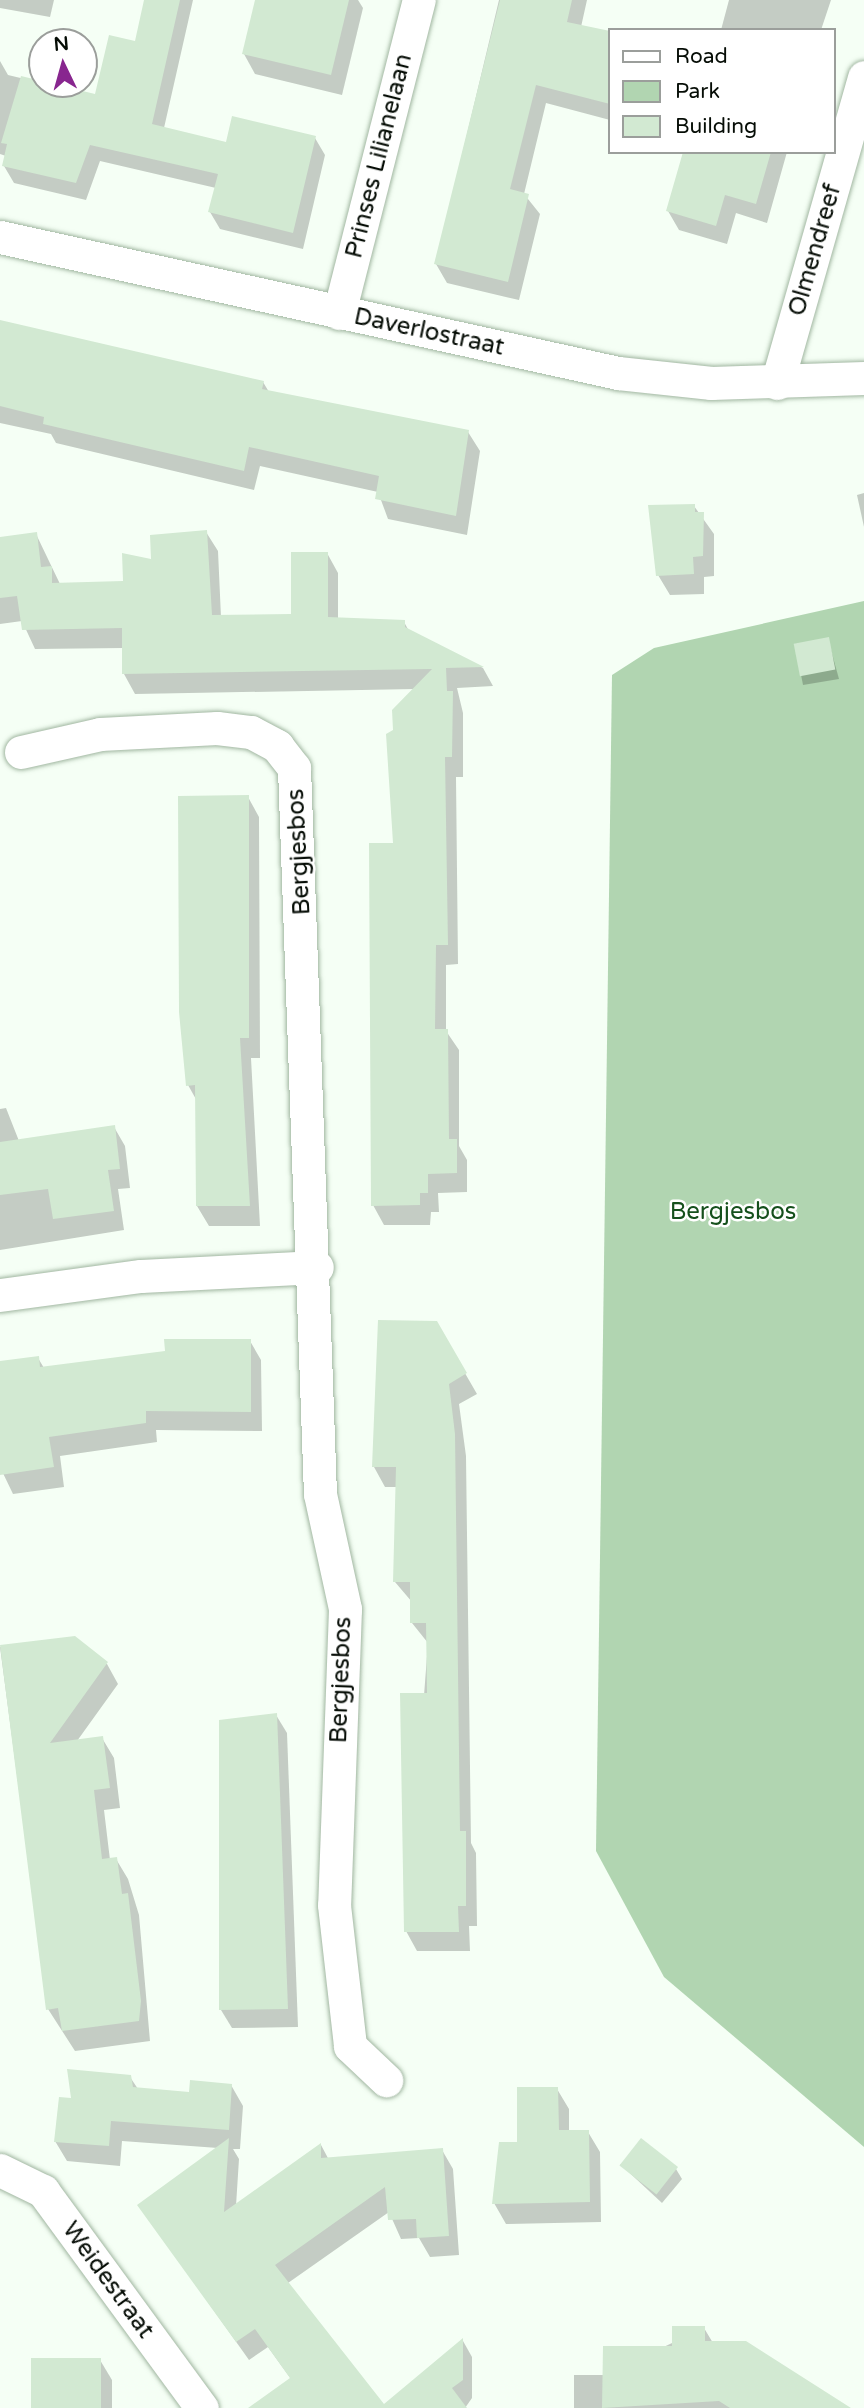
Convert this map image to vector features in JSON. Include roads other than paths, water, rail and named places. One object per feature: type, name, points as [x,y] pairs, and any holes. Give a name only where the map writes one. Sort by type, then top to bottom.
[{"type":"street","name":"Prinses Lilianelaan","points":[[339,313],[419,0]]},
{"type":"street","name":"Olmendreef","points":[[777,383],[864,78]]},
{"type":"street","name":"Daverlostraat","points":[[0,237],[618,373],[777,383],[864,378]]},
{"type":"street","name":"Bergjesbos","points":[[21,752],[100,734],[217,728],[251,732],[277,746],[294,768],[317,1267],[320,1494],[346,1637],[334,1906],[350,2046],[386,2080]]},
{"type":"street","points":[[0,1295],[142,1276],[317,1267]]},
{"type":"street","name":"Weidestraat","points":[[0,2170],[43,2191],[202,2408]]}]
